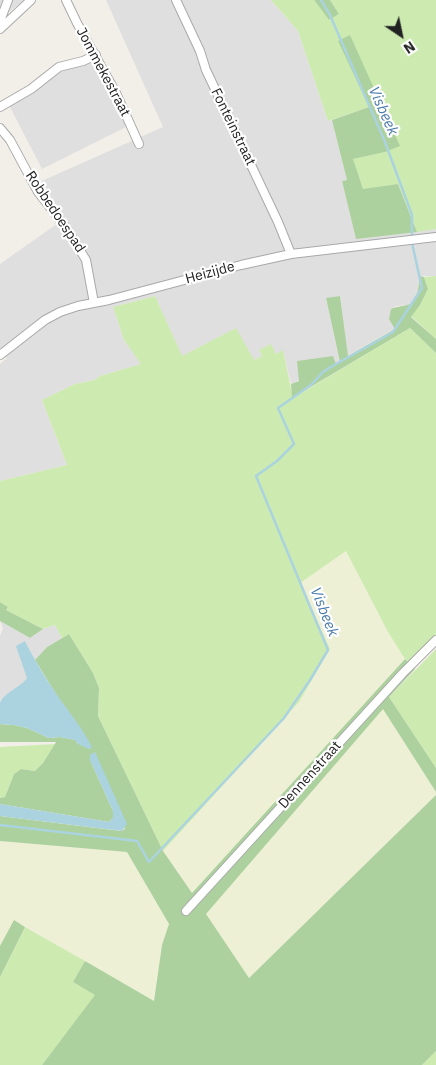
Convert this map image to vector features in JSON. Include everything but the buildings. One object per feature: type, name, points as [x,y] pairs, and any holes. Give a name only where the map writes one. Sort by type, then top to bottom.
[{"type":"street","points":[[0,21],[8,0]]},
{"type":"street","points":[[0,29],[31,0]]},
{"type":"street","name":"Jommekestraat","points":[[66,0],[116,93],[139,144]]},
{"type":"street","name":"Fonteinstraat","points":[[176,0],[200,51],[206,70],[275,215],[291,254]]},
{"type":"street","points":[[0,107],[31,89],[59,68],[96,55]]},
{"type":"street","name":"Robbedoespad","points":[[0,128],[10,140],[38,192],[67,229],[86,260],[94,303]]},
{"type":"street","name":"Heizijde","points":[[0,354],[45,320],[60,312],[241,265],[291,254],[436,237]]},
{"type":"street","name":"Dennenstraat","points":[[186,911],[403,673],[436,640]]},
{"type":"shaded area","points":[[0,0],[24,0],[0,19]]},
{"type":"shaded area","points":[[106,0],[271,0],[298,31],[328,121],[332,120],[347,180],[342,181],[356,238],[436,229],[436,276],[420,276],[419,289],[415,299],[408,305],[396,306],[391,309],[396,328],[347,356],[340,296],[326,299],[340,362],[291,384],[283,351],[276,354],[271,345],[259,350],[262,356],[254,360],[181,356],[155,296],[113,307],[124,340],[142,364],[100,376],[95,380],[75,384],[42,400],[67,465],[0,481],[0,364],[7,358],[0,347],[0,264],[61,221],[35,184],[163,127]]},
{"type":"shaded area","points":[[93,52],[126,127],[42,169],[9,105]]},
{"type":"shaded area","points":[[0,621],[30,638],[43,629],[55,625],[62,638],[47,647],[35,660],[25,641],[27,678],[23,684],[0,701],[0,636],[3,628]]},
{"type":"green space","points":[[271,0],[314,0],[329,20],[339,14],[330,0],[436,0],[436,229],[417,232],[398,184],[363,190],[352,159],[385,152],[350,36],[339,41],[369,107],[328,121],[298,31]]},
{"type":"green space","points":[[314,0],[330,0],[339,14],[329,20]]},
{"type":"green space","points":[[350,35],[400,146],[385,152],[353,159],[363,189],[398,184],[417,232],[356,239],[342,181],[347,180],[332,120],[369,107],[338,41]]},
{"type":"green space","points":[[420,276],[424,277],[428,289],[411,317],[436,339],[436,353],[410,328],[292,398],[291,384],[299,381],[297,361],[333,356],[336,364],[340,362],[326,298],[340,296],[348,356],[395,329],[389,319],[391,309],[411,304],[414,301]]},
{"type":"green space","points":[[436,276],[436,339],[411,316],[420,305],[428,289],[424,277]]},
{"type":"green space","points":[[155,296],[182,356],[236,328],[254,360],[262,356],[259,350],[271,344],[276,354],[283,350],[293,398],[410,328],[436,353],[436,634],[408,662],[388,632],[346,551],[300,583],[330,649],[299,702],[163,851],[98,716],[99,688],[93,673],[69,634],[62,638],[55,625],[43,629],[6,610],[8,607],[0,602],[0,481],[67,465],[42,400],[75,384],[95,380],[100,376],[141,364],[124,340],[113,307]]},
{"type":"green space","points":[[346,551],[388,632],[405,659],[192,893],[163,851],[299,702],[330,649],[299,583]]},
{"type":"green space","points":[[0,602],[8,607],[6,610],[43,629],[30,638],[0,621]]},
{"type":"green space","points":[[69,634],[93,673],[99,688],[98,716],[163,851],[192,893],[405,659],[415,669],[389,697],[436,768],[436,792],[383,709],[206,914],[249,978],[436,795],[436,1051],[422,1065],[42,1065],[95,995],[73,982],[85,961],[154,1001],[162,945],[169,924],[127,852],[0,841],[0,816],[121,831],[125,829],[90,760],[113,811],[113,818],[109,822],[0,804],[0,798],[5,797],[14,774],[21,769],[35,771],[43,763],[56,742],[0,742],[0,724],[27,728],[49,738],[60,737],[76,740],[77,743],[90,749],[35,660],[47,647]]},
{"type":"green space","points":[[436,649],[436,768],[389,697]]},
{"type":"green space","points":[[383,708],[436,792],[436,795],[248,979],[205,914]]},
{"type":"green space","points":[[55,744],[43,763],[35,771],[21,769],[14,774],[5,797],[0,798],[0,747]]},
{"type":"green space","points":[[0,841],[127,852],[169,924],[162,945],[154,1001],[14,920],[0,946]]},
{"type":"green space","points":[[14,920],[25,927],[0,977],[0,946]]},
{"type":"green space","points":[[25,927],[85,961],[73,982],[96,995],[42,1065],[0,1065],[0,977]]},
{"type":"green space","points":[[436,1051],[436,1065],[422,1065]]},
{"type":"water","points":[[25,641],[47,680],[88,740],[92,747],[90,749],[79,745],[75,740],[60,737],[49,738],[27,728],[0,724],[1,700],[27,678],[16,646]]},
{"type":"water","points":[[95,752],[127,824],[122,831],[0,816],[0,804],[109,822],[113,818],[113,811],[90,760],[90,755]]},
{"type":"waterway","name":"Visbeek","points":[[321,0],[330,15],[385,142],[412,215],[412,235]]},
{"type":"waterway","name":"Visbeek","points":[[0,825],[137,841],[149,862],[284,718],[328,650],[256,476],[277,461],[294,444],[278,408],[311,385],[329,368],[393,332],[422,288],[412,243]]}]
